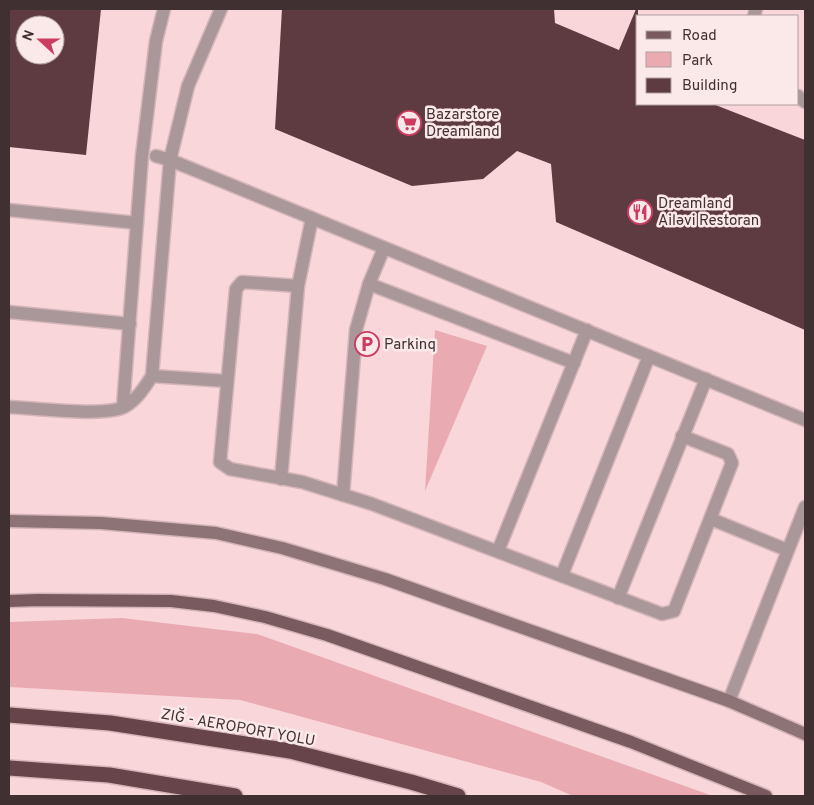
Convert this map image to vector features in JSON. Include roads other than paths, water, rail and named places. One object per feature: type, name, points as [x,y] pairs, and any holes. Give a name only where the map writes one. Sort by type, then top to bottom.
[{"type":"highway","points":[[9,715],[110,724],[290,751],[458,796]]},
{"type":"highway","points":[[9,768],[109,775],[235,796]]},
{"type":"main road","points":[[9,601],[170,601],[214,606],[265,617],[326,635],[631,742],[766,796]]},
{"type":"street","points":[[9,521],[101,523],[216,534],[282,548],[385,579],[729,702],[805,734]]},
{"type":"lane","points":[[124,407],[142,156],[155,51],[164,9]]},
{"type":"lane","points":[[9,407],[101,412],[124,407],[139,396],[152,376],[170,160],[188,86],[221,9]]},
{"type":"lane","points":[[156,156],[170,160],[805,420]]},
{"type":"lane","points":[[9,210],[137,223]]},
{"type":"lane","points":[[281,479],[298,286],[312,218]]},
{"type":"lane","points":[[343,495],[356,330],[369,284],[384,248]]},
{"type":"lane","points":[[298,286],[242,282],[236,289],[220,462],[230,469],[302,482],[372,504],[662,614],[674,612],[732,463],[728,454],[682,436]]},
{"type":"lane","points":[[369,284],[574,364]]},
{"type":"lane","points":[[9,312],[130,324]]},
{"type":"lane","points":[[498,551],[587,330]]},
{"type":"lane","points":[[562,575],[649,356]]},
{"type":"lane","points":[[152,376],[227,381]]},
{"type":"lane","points":[[618,598],[706,379]]},
{"type":"lane","points":[[729,702],[805,506]]},
{"type":"lane","points":[[711,519],[787,550]]},
{"type":"place","name":"Bazarstore Dreamland","points":[[409,123]]},
{"type":"place","name":"Dreamland Ailəvi Restoran","points":[[640,212]]},
{"type":"place","name":"Parkinq","points":[[367,344]]}]
